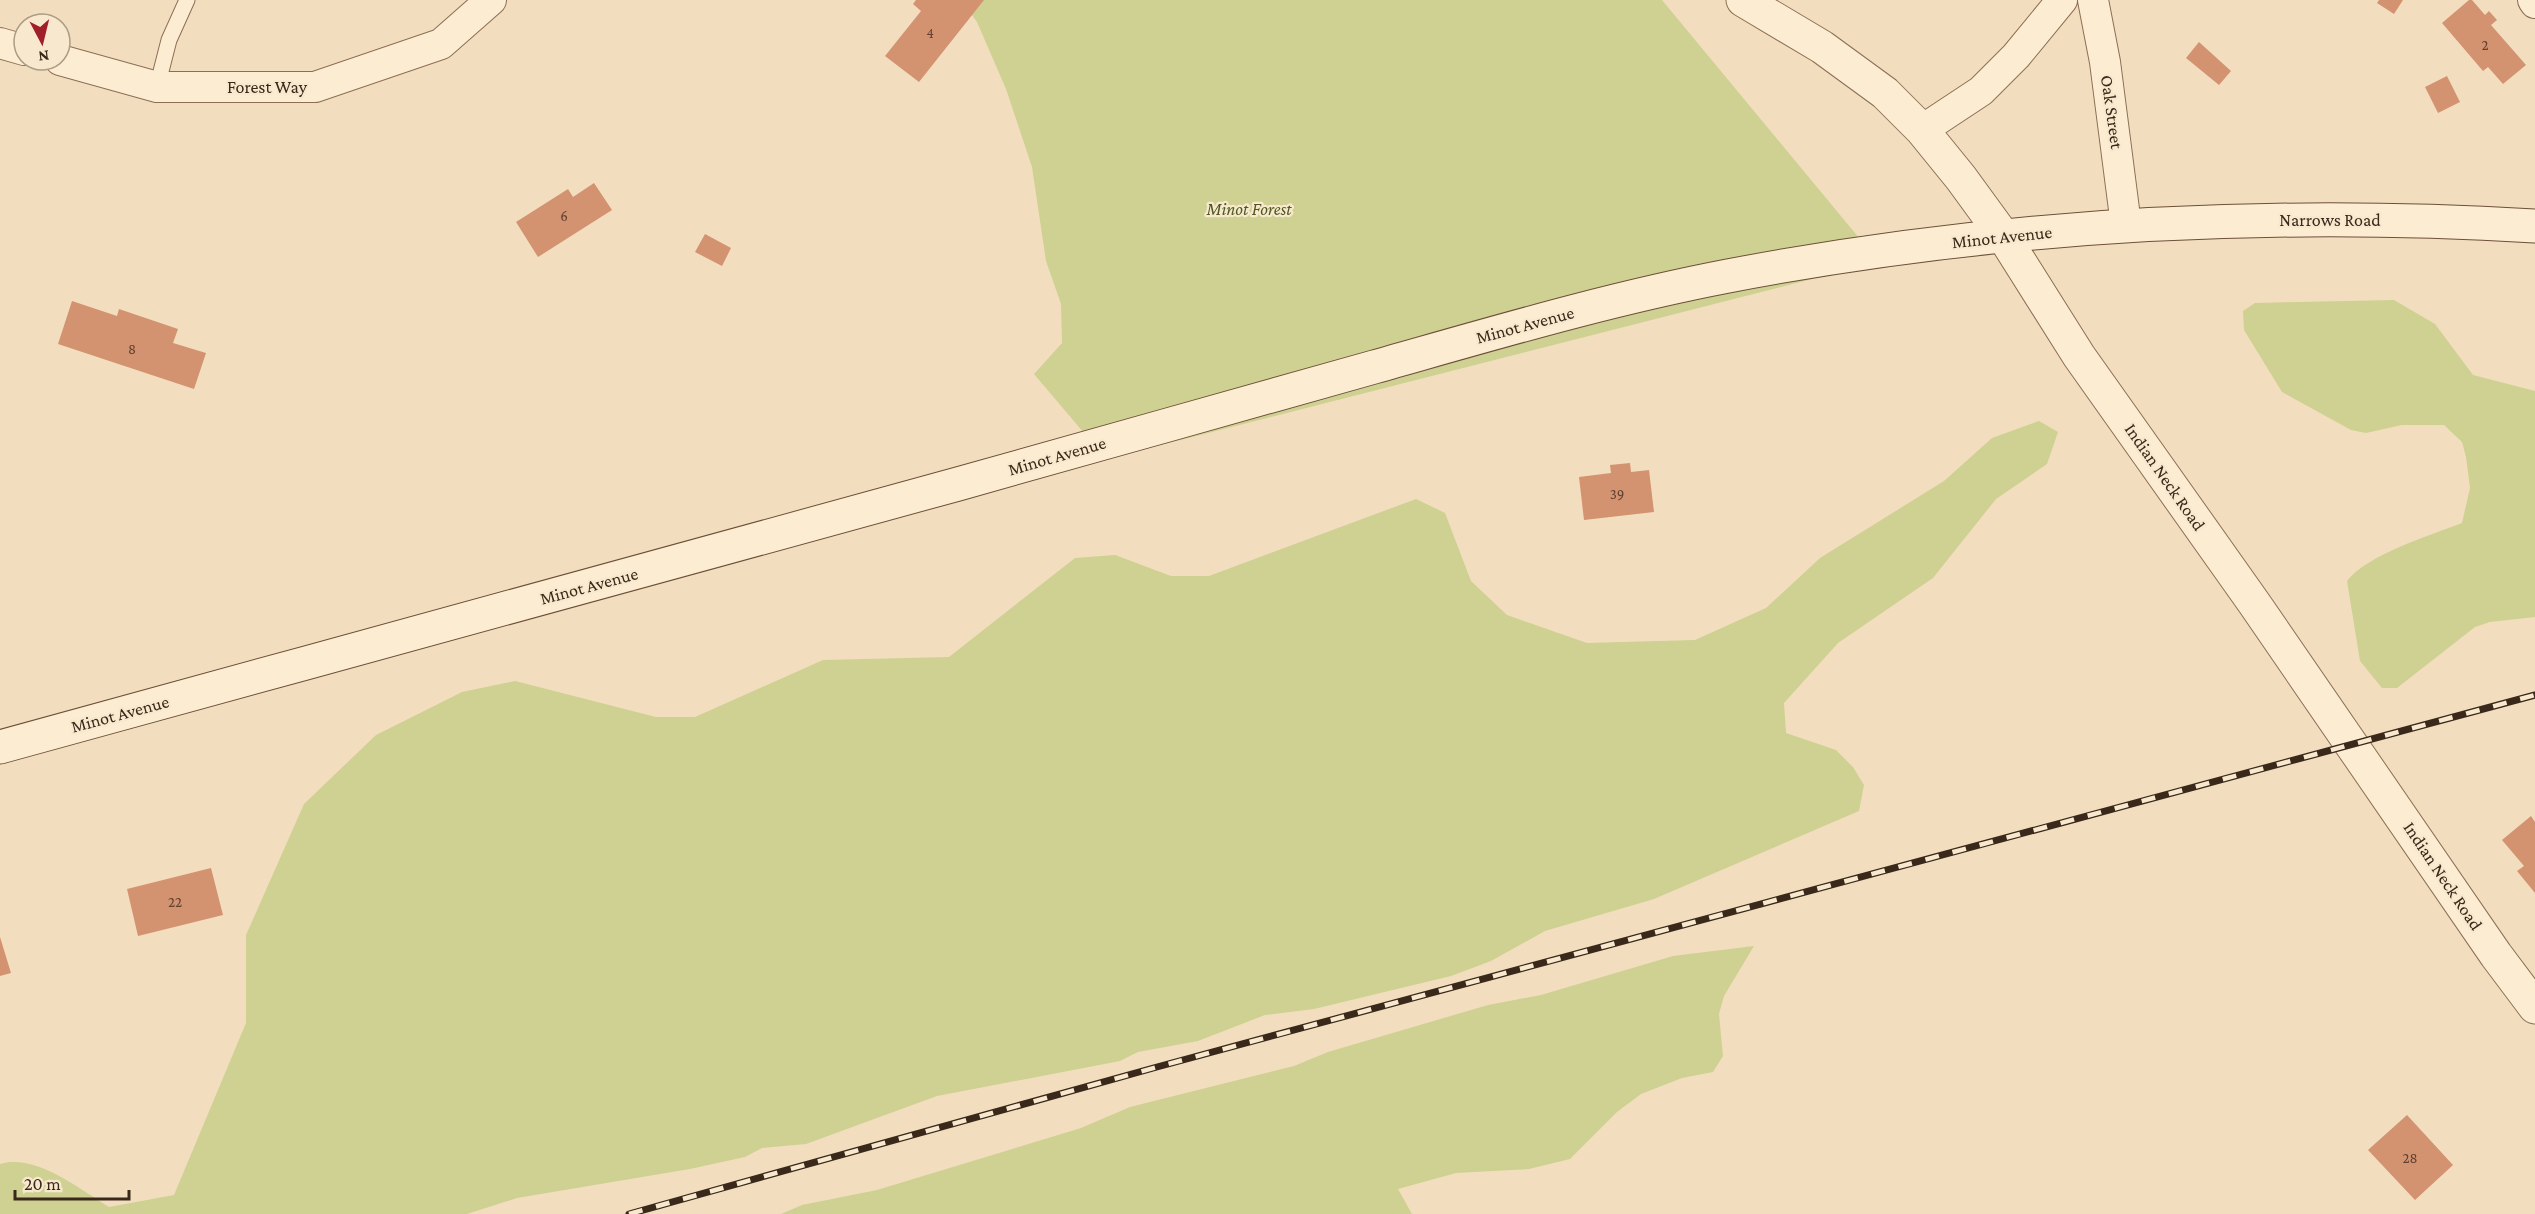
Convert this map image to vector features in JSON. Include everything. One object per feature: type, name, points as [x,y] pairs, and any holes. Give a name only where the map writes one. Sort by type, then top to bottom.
[{"type":"main road","name":"Indian Neck Road","points":[[1743,0],[1844,61],[1885,93],[1922,130],[1961,178],[2004,237],[2079,356],[2254,603],[2496,955],[2535,1007]]},
{"type":"main road","name":"Narrows Road","points":[[2126,225],[2331,219],[2535,226]]},
{"type":"main road","name":"Minot Avenue","points":[[0,747],[542,600],[1570,314],[1726,276],[1884,251],[2126,225]]},
{"type":"street","name":"Forest Way","points":[[72,63],[157,87],[315,87],[441,44],[491,0]]},
{"type":"street","points":[[1922,130],[1981,91],[2016,56],[2062,0]]},
{"type":"street","name":"Oak Street","points":[[2092,0],[2105,62],[2126,225]]},
{"type":"lane","points":[[157,87],[170,40],[187,0]]},
{"type":"green space","name":"Minot Forest","points":[[961,0],[1662,0],[1879,262],[1106,459],[1034,374],[1062,343],[1061,304],[1046,261],[1032,167],[1006,89],[977,22]]},
{"type":"green space","points":[[2394,300],[2435,324],[2473,375],[2535,391],[2535,617],[2490,622],[2475,627],[2397,688],[2382,688],[2360,661],[2347,581],[2369,562],[2384,554],[2462,523],[2470,488],[2462,442],[2444,425],[2402,425],[2366,433],[2351,430],[2282,392],[2244,330],[2243,311],[2255,303]]},
{"type":"green space","points":[[2039,421],[2058,432],[2047,464],[1996,499],[1933,578],[1838,643],[1784,703],[1786,733],[1836,750],[1853,767],[1864,785],[1859,811],[1654,899],[1545,931],[1491,961],[1451,976],[1314,1009],[1265,1015],[1198,1041],[1138,1052],[1120,1061],[937,1096],[806,1144],[762,1148],[745,1157],[690,1169],[517,1198],[467,1214],[0,1214],[0,1164],[14,1162],[42,1168],[57,1175],[109,1207],[174,1195],[246,1023],[246,935],[304,804],[376,735],[462,692],[515,681],[656,717],[695,717],[823,660],[949,657],[1075,558],[1115,555],[1171,576],[1209,576],[1416,499],[1445,513],[1471,581],[1507,615],[1587,643],[1695,640],[1766,608],[1820,558],[1944,481],[1992,438]]},
{"type":"green space","points":[[1754,946],[1724,996],[1719,1014],[1723,1056],[1713,1072],[1682,1078],[1641,1094],[1617,1112],[1570,1159],[1529,1169],[1456,1173],[1398,1189],[1412,1214],[781,1214],[802,1205],[877,1190],[1081,1128],[1130,1107],[1294,1066],[1328,1052],[1488,1005],[1541,995],[1673,956]]},
{"type":"building","points":[[916,0],[984,0],[919,82],[885,56],[921,11],[913,4]]},
{"type":"building","points":[[2379,0],[2403,0],[2394,14],[2377,3]]},
{"type":"building","points":[[2469,0],[2472,0],[2485,15],[2489,11],[2497,20],[2491,25],[2526,65],[2503,84],[2488,67],[2483,71],[2442,23]]},
{"type":"building","points":[[2199,42],[2231,71],[2219,85],[2186,58]]},
{"type":"building","points":[[2447,76],[2460,102],[2438,113],[2425,87]]},
{"type":"building","points":[[594,183],[612,210],[538,257],[516,222],[568,189],[573,197]]},
{"type":"building","points":[[705,234],[731,248],[722,266],[695,252]]},
{"type":"building","points":[[72,301],[117,316],[119,309],[178,329],[173,343],[206,353],[194,389],[58,344]]},
{"type":"building","points":[[1630,463],[1631,472],[1649,470],[1654,512],[1584,520],[1579,477],[1611,473],[1610,465]]},
{"type":"building","points":[[2531,816],[2535,822],[2535,893],[2517,871],[2524,866],[2502,840]]},
{"type":"building","points":[[211,868],[223,915],[138,936],[127,889]]},
{"type":"building","points":[[0,937],[11,973],[0,976]]},
{"type":"building","points":[[2407,1115],[2453,1165],[2415,1200],[2368,1150]]},
{"type":"railway","points":[[629,1214],[1157,1067],[2535,695]]}]
